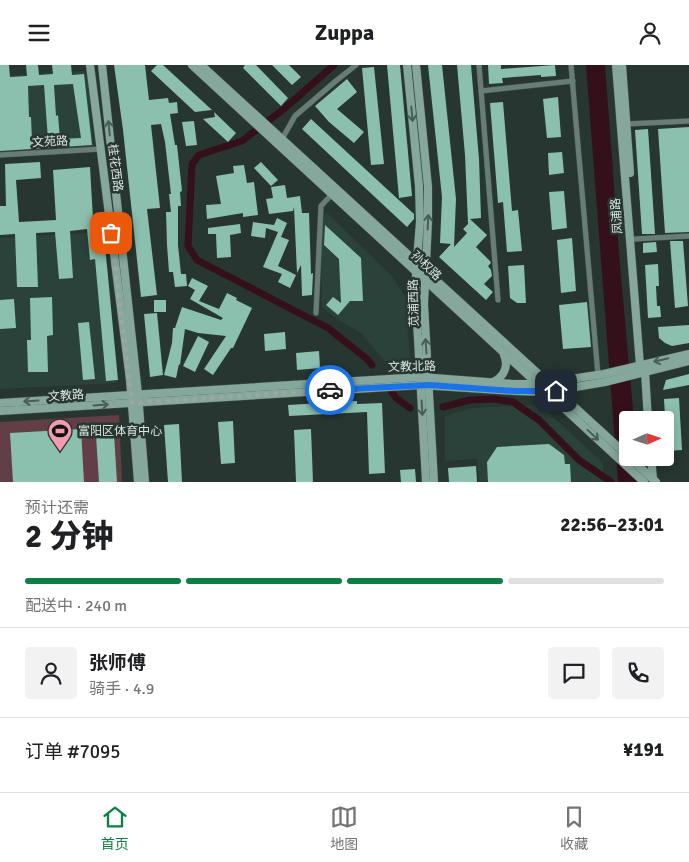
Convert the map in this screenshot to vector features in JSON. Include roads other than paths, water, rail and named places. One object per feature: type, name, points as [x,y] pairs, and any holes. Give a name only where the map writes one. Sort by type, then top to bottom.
[{"type":"street","name":"桂花西路","points":[[90,65],[145,482]]},
{"type":"street","name":"桂花西路","points":[[102,65],[135,398],[138,482]]},
{"type":"street","name":"孙权路","points":[[192,65],[416,262],[619,449]]},
{"type":"street","name":"孙权路","points":[[201,65],[257,121]]},
{"type":"street","points":[[276,137],[295,116],[356,65]]},
{"type":"street","name":"苋浦西路","points":[[407,65],[419,186],[420,222],[416,262],[416,303],[434,482]]},
{"type":"street","name":"苋浦西路","points":[[416,65],[428,187],[428,222],[424,270],[426,482]]},
{"type":"street","points":[[479,65],[498,300]]},
{"type":"street","points":[[571,65],[602,377]]},
{"type":"street","name":"凤浦路","points":[[616,65],[639,369],[646,411]]},
{"type":"street","name":"凤浦路","points":[[622,65],[635,239],[639,369]]},
{"type":"street","points":[[481,91],[573,81]]},
{"type":"street","points":[[626,124],[689,121]]},
{"type":"street","name":"孙权路","points":[[276,137],[332,194],[644,482]]},
{"type":"street","name":"文苑路","points":[[0,155],[101,149]]},
{"type":"street","points":[[316,313],[321,206],[332,194]]},
{"type":"street","points":[[635,239],[689,236]]},
{"type":"street","points":[[493,382],[502,376],[506,367],[504,353]]},
{"type":"street","name":"文教北路","points":[[639,369],[689,354]]},
{"type":"street","name":"文教北路","points":[[425,381],[515,391],[546,392],[556,391],[602,377],[689,361]]},
{"type":"street","name":"文教北路","points":[[135,398],[393,382],[538,384],[602,377]]},
{"type":"street","name":"文教路","points":[[0,403],[135,398]]},
{"type":"street","name":"文教路","points":[[0,411],[135,398]]},
{"type":"street","name":"孙权路","points":[[639,466],[654,481]]},
{"type":"street","points":[[652,466],[654,481]]},
{"type":"waterway","points":[[334,65],[285,108],[242,141],[199,155],[192,164],[188,246],[197,260],[328,328],[372,365]]},
{"type":"waterway","points":[[390,389],[396,398],[410,408]]},
{"type":"waterway","points":[[443,407],[470,400],[495,399],[513,402],[539,420],[579,460],[611,482]]},
{"type":"place","name":"富阳区体育中心","points":[[60,452]]}]
